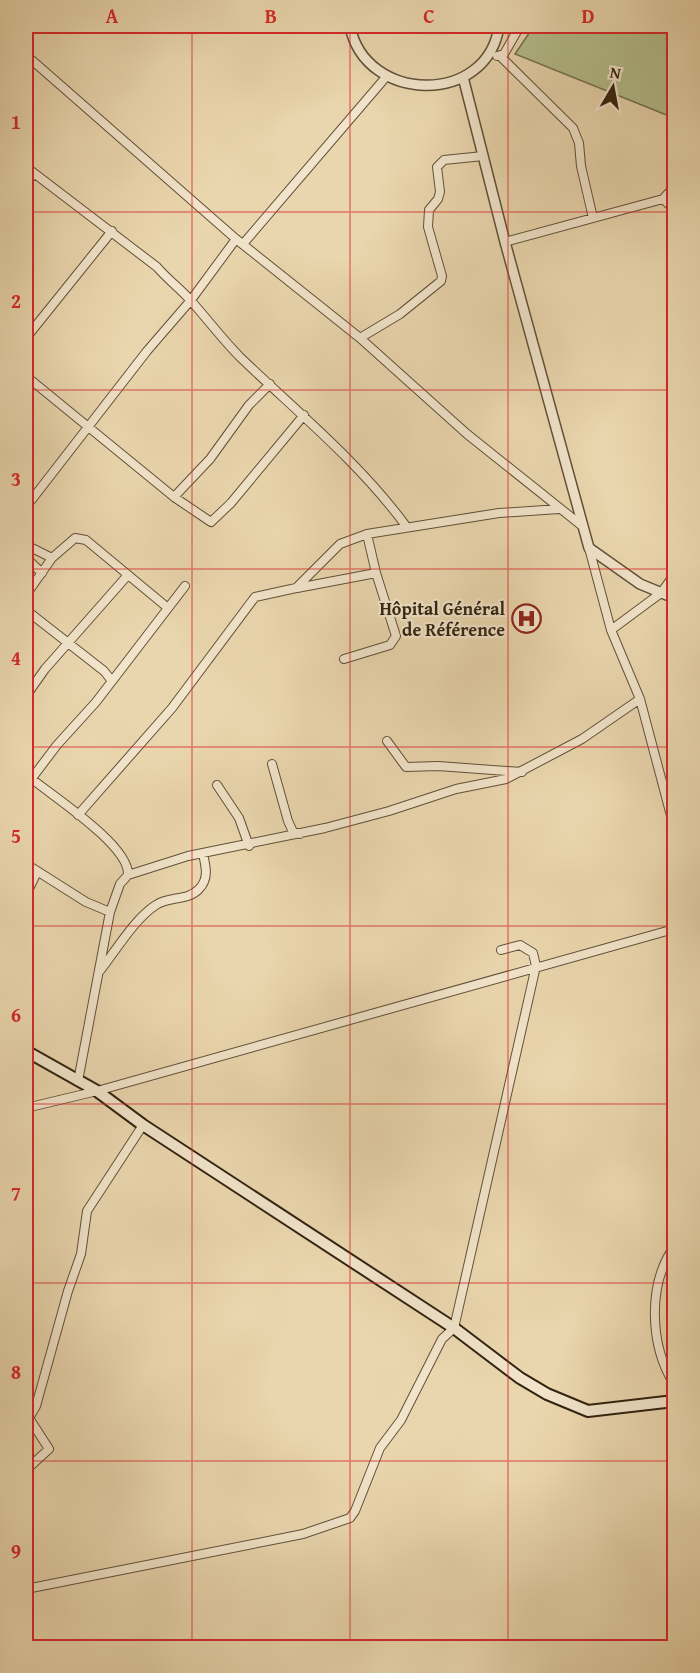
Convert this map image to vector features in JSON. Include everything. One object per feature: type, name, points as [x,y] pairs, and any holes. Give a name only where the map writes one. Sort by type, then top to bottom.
[{"type":"main road","points":[[26,1051],[97,1092],[143,1125],[454,1328],[520,1378],[572,1406],[588,1411],[605,1411],[675,1401]]},
{"type":"street","points":[[350,26],[352,37],[366,60],[386,77],[411,86],[438,86],[463,77],[487,56],[500,26]]},
{"type":"street","points":[[500,56],[520,26]]},
{"type":"street","points":[[26,55],[239,241],[360,338],[467,434],[580,525]]},
{"type":"street","points":[[487,56],[500,56],[573,128],[579,143],[581,166],[593,218]]},
{"type":"street","points":[[26,507],[147,351],[239,241],[386,77]]},
{"type":"street","points":[[463,77],[580,525],[589,548],[611,630],[640,699],[675,827]]},
{"type":"street","points":[[360,338],[400,314],[441,281],[442,276],[428,227],[429,210],[438,199],[440,192],[437,167],[444,160],[483,156]]},
{"type":"street","points":[[26,167],[157,267],[169,282],[191,300],[239,356],[304,415],[386,499],[406,526]]},
{"type":"street","points":[[26,183],[34,174]]},
{"type":"street","points":[[505,242],[663,199],[675,187]]},
{"type":"street","points":[[663,199],[675,209]]},
{"type":"street","points":[[26,338],[112,231]]},
{"type":"street","points":[[26,376],[174,497],[209,522],[215,521],[304,415]]},
{"type":"street","points":[[174,497],[210,459],[249,405],[270,384]]},
{"type":"street","points":[[296,588],[340,544],[367,534],[499,513],[559,509]]},
{"type":"street","points":[[344,659],[390,645],[396,636],[376,573],[367,534]]},
{"type":"street","points":[[26,595],[52,558],[72,539],[81,539],[168,608]]},
{"type":"street","points":[[26,545],[52,558]]},
{"type":"street","points":[[589,548],[640,584],[675,598]]},
{"type":"street","points":[[26,558],[42,573]]},
{"type":"street","points":[[78,815],[172,708],[255,597],[376,573]]},
{"type":"street","points":[[611,630],[661,594],[675,575]]},
{"type":"street","points":[[26,696],[45,669],[127,576]]},
{"type":"street","points":[[26,786],[112,681],[185,586]]},
{"type":"street","points":[[26,610],[104,671],[112,681]]},
{"type":"street","points":[[78,1082],[110,912],[120,885],[128,875],[188,856],[249,846],[300,834],[389,812],[456,789],[506,779],[524,772],[614,720],[640,699]]},
{"type":"street","points":[[387,741],[406,767],[438,766],[524,772]]},
{"type":"street","points":[[272,764],[288,821],[293,832],[300,834]]},
{"type":"street","points":[[32,779],[120,851],[128,866],[128,875]]},
{"type":"street","points":[[217,785],[239,818],[249,846]]},
{"type":"street","points":[[99,973],[146,912],[163,901],[184,897],[200,888],[207,870],[203,854]]},
{"type":"street","points":[[26,864],[86,902],[110,912]]},
{"type":"street","points":[[26,896],[37,872]]},
{"type":"street","points":[[26,1108],[97,1092],[536,966],[675,929]]},
{"type":"street","points":[[26,1589],[303,1534],[350,1518],[356,1511],[380,1448],[401,1420],[437,1346],[454,1328],[536,966],[533,953],[520,945],[501,950]]},
{"type":"street","points":[[26,1470],[49,1449],[29,1420],[29,1412],[81,1254],[87,1211],[143,1125]]},
{"type":"street","points":[[675,1247],[659,1279],[656,1341],[675,1384]]},
{"type":"green space","points":[[534,26],[674,26],[674,101],[669,116],[515,54]]},
{"type":"place","name":"Hôpital Général de Référence","points":[[526,619]]}]
